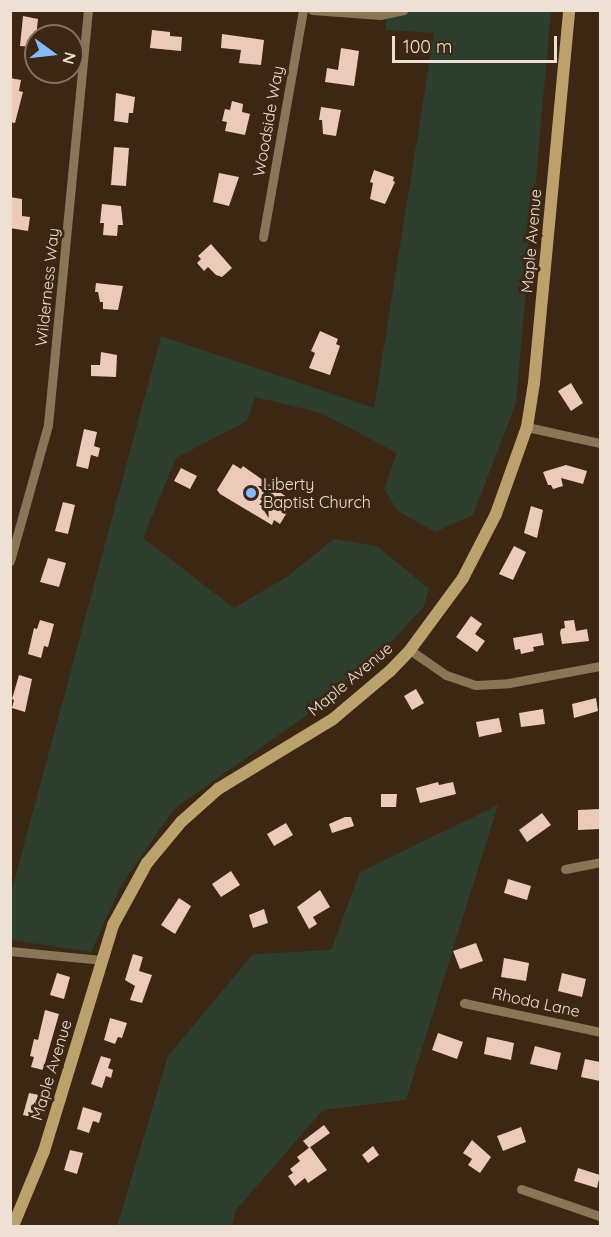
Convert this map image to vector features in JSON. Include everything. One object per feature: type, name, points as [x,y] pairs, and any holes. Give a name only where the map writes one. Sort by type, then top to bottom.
[{"type":"main road","name":"Maple Avenue","points":[[13,1227],[44,1151],[113,925],[133,884],[181,822],[218,789],[333,719],[410,650],[475,560],[506,490],[527,427],[534,383],[569,10]]},
{"type":"street","name":"Wilderness Way","points":[[10,561],[48,425],[88,10]]},
{"type":"street","name":"Woodside Way","points":[[263,237],[303,10]]},
{"type":"street","points":[[312,10],[380,15],[403,10]]},
{"type":"street","points":[[527,427],[600,443]]},
{"type":"street","points":[[410,650],[446,675],[475,685],[509,683],[600,666]]},
{"type":"street","points":[[565,869],[600,862]]},
{"type":"street","points":[[10,951],[101,960]]},
{"type":"street","name":"Rhoda Lane","points":[[464,1003],[600,1032]]},
{"type":"street","points":[[521,1189],[600,1216]]},
{"type":"green space","points":[[386,11],[551,11],[516,403],[473,515],[435,532],[398,511],[384,489],[397,453],[321,413],[255,397],[247,421],[176,458],[143,538],[234,608],[288,576],[334,539],[377,546],[429,589],[424,606],[358,679],[174,809],[122,884],[91,952],[11,940],[11,893],[161,336],[374,408],[434,33],[386,30]]},
{"type":"green space","points":[[498,805],[406,1100],[323,1110],[235,1211],[232,1226],[117,1226],[168,1056],[253,954],[331,950],[360,872]]},
{"type":"building","points":[[23,16],[38,19],[37,24],[24,24],[24,46],[20,46]]},
{"type":"building","points":[[152,30],[170,32],[170,36],[182,37],[181,51],[150,48]]},
{"type":"building","points":[[222,34],[264,40],[261,65],[239,63],[241,50],[221,48]]},
{"type":"building","points":[[341,48],[359,51],[354,86],[325,82],[327,68],[338,70]]},
{"type":"building","points":[[10,78],[21,80],[19,91],[23,92],[15,123],[10,122]]},
{"type":"building","points":[[116,93],[135,97],[133,113],[129,113],[128,123],[114,121]]},
{"type":"building","points":[[232,101],[243,104],[242,112],[250,114],[245,135],[225,131],[227,122],[222,121],[225,109],[230,110]]},
{"type":"building","points":[[321,107],[341,110],[336,136],[323,134],[322,120],[319,120]]},
{"type":"building","points":[[114,147],[129,148],[126,186],[111,185]]},
{"type":"building","points":[[374,170],[394,177],[395,182],[385,204],[370,199],[373,183],[370,182]]},
{"type":"building","points":[[219,173],[239,177],[229,206],[213,202]]},
{"type":"building","points":[[10,197],[22,199],[22,216],[30,217],[28,231],[10,228]]},
{"type":"building","points":[[102,204],[121,206],[123,225],[118,225],[117,236],[103,235],[104,223],[100,223]]},
{"type":"building","points":[[211,244],[232,268],[222,277],[216,275],[208,267],[204,271],[197,263],[201,259],[198,256]]},
{"type":"building","points":[[96,283],[123,286],[118,310],[103,309],[103,302],[100,302],[98,292],[95,292]]},
{"type":"building","points":[[320,331],[338,339],[336,344],[340,346],[330,375],[309,368],[315,353],[311,351]]},
{"type":"building","points":[[101,352],[117,355],[116,377],[91,376],[91,365],[100,365]]},
{"type":"building","points":[[571,383],[583,403],[571,411],[558,391]]},
{"type":"building","points":[[84,429],[97,432],[94,446],[100,448],[98,457],[91,455],[88,469],[76,466]]},
{"type":"building","name":"Liberty Baptist Church","points":[[233,464],[241,469],[243,466],[288,498],[286,502],[291,506],[280,524],[274,520],[272,525],[220,494],[217,490]]},
{"type":"building","points":[[566,465],[587,471],[583,484],[561,478],[563,486],[553,489],[551,485],[548,485],[543,472]]},
{"type":"building","points":[[181,468],[197,476],[190,489],[174,481]]},
{"type":"building","points":[[63,502],[75,505],[68,534],[55,531]]},
{"type":"building","points":[[531,506],[543,510],[537,538],[524,533]]},
{"type":"building","points":[[514,546],[526,552],[513,580],[499,574]]},
{"type":"building","points":[[48,558],[66,563],[59,587],[40,582]]},
{"type":"building","points":[[471,616],[482,624],[475,634],[485,641],[477,652],[456,637]]},
{"type":"building","points":[[40,620],[54,624],[48,647],[44,646],[41,658],[28,654],[34,628],[37,629]]},
{"type":"building","points":[[574,620],[576,631],[587,629],[589,641],[562,644],[560,633],[561,629],[565,628],[564,621]]},
{"type":"building","points":[[542,633],[544,645],[533,647],[534,651],[521,654],[520,649],[515,650],[513,638]]},
{"type":"building","points":[[19,675],[32,679],[25,712],[12,708],[14,700],[12,699]]},
{"type":"building","points":[[416,689],[424,703],[412,710],[404,696]]},
{"type":"building","points":[[596,698],[598,711],[574,718],[572,704]]},
{"type":"building","points":[[543,709],[545,724],[521,727],[519,713]]},
{"type":"building","points":[[499,718],[502,732],[479,737],[476,722]]},
{"type":"building","points":[[438,782],[439,785],[453,782],[456,794],[420,803],[416,788]]},
{"type":"building","points":[[381,794],[397,794],[396,807],[381,807]]},
{"type":"building","points":[[600,809],[600,829],[578,830],[578,810]]},
{"type":"building","points":[[542,813],[551,825],[527,842],[519,830]]},
{"type":"building","points":[[345,817],[351,817],[354,826],[332,833],[329,824]]},
{"type":"building","points":[[286,823],[293,835],[274,846],[267,834]]},
{"type":"building","points":[[231,871],[240,885],[221,897],[212,884]]},
{"type":"building","points":[[508,879],[531,886],[527,900],[504,893]]},
{"type":"building","points":[[320,890],[330,907],[313,917],[317,924],[309,929],[297,907]]},
{"type":"building","points":[[179,898],[191,906],[175,934],[161,925]]},
{"type":"building","points":[[264,909],[268,923],[253,928],[249,915]]},
{"type":"building","points":[[476,943],[483,961],[460,969],[453,951]]},
{"type":"building","points":[[133,954],[143,957],[139,971],[152,975],[142,1003],[130,1000],[135,986],[125,980]]},
{"type":"building","points":[[504,958],[529,963],[526,981],[501,977]]},
{"type":"building","points":[[57,973],[70,977],[64,999],[50,995]]},
{"type":"building","points":[[562,973],[586,979],[582,997],[558,991]]},
{"type":"building","points":[[45,1010],[59,1014],[43,1070],[31,1067],[34,1057],[30,1056],[34,1039],[38,1040]]},
{"type":"building","points":[[110,1018],[127,1023],[122,1038],[118,1037],[115,1044],[104,1040]]},
{"type":"building","points":[[438,1033],[463,1042],[457,1059],[432,1050]]},
{"type":"building","points":[[487,1037],[514,1043],[511,1060],[484,1054]]},
{"type":"building","points":[[535,1046],[561,1053],[557,1070],[530,1064]]},
{"type":"building","points":[[101,1056],[111,1059],[108,1068],[113,1070],[111,1078],[106,1076],[102,1088],[91,1084]]},
{"type":"building","points":[[585,1059],[600,1062],[600,1081],[581,1077]]},
{"type":"building","points":[[29,1093],[44,1096],[39,1119],[23,1115]]},
{"type":"building","points":[[83,1107],[102,1113],[99,1123],[93,1121],[89,1133],[77,1129]]},
{"type":"building","points":[[324,1125],[330,1133],[309,1148],[303,1141]]},
{"type":"building","points":[[521,1127],[526,1142],[503,1151],[497,1136]]},
{"type":"building","points":[[472,1140],[491,1157],[480,1173],[468,1165],[472,1159],[463,1153]]},
{"type":"building","points":[[373,1146],[379,1155],[368,1163],[362,1155]]},
{"type":"building","points":[[310,1147],[327,1170],[308,1183],[305,1178],[295,1186],[288,1176],[293,1173],[290,1169],[300,1161],[297,1157]]},
{"type":"building","points":[[70,1150],[83,1153],[77,1174],[64,1170]]},
{"type":"building","points":[[578,1168],[600,1175],[597,1188],[574,1181]]},
{"type":"place","name":"Liberty Baptist Church","points":[[251,493]]}]
